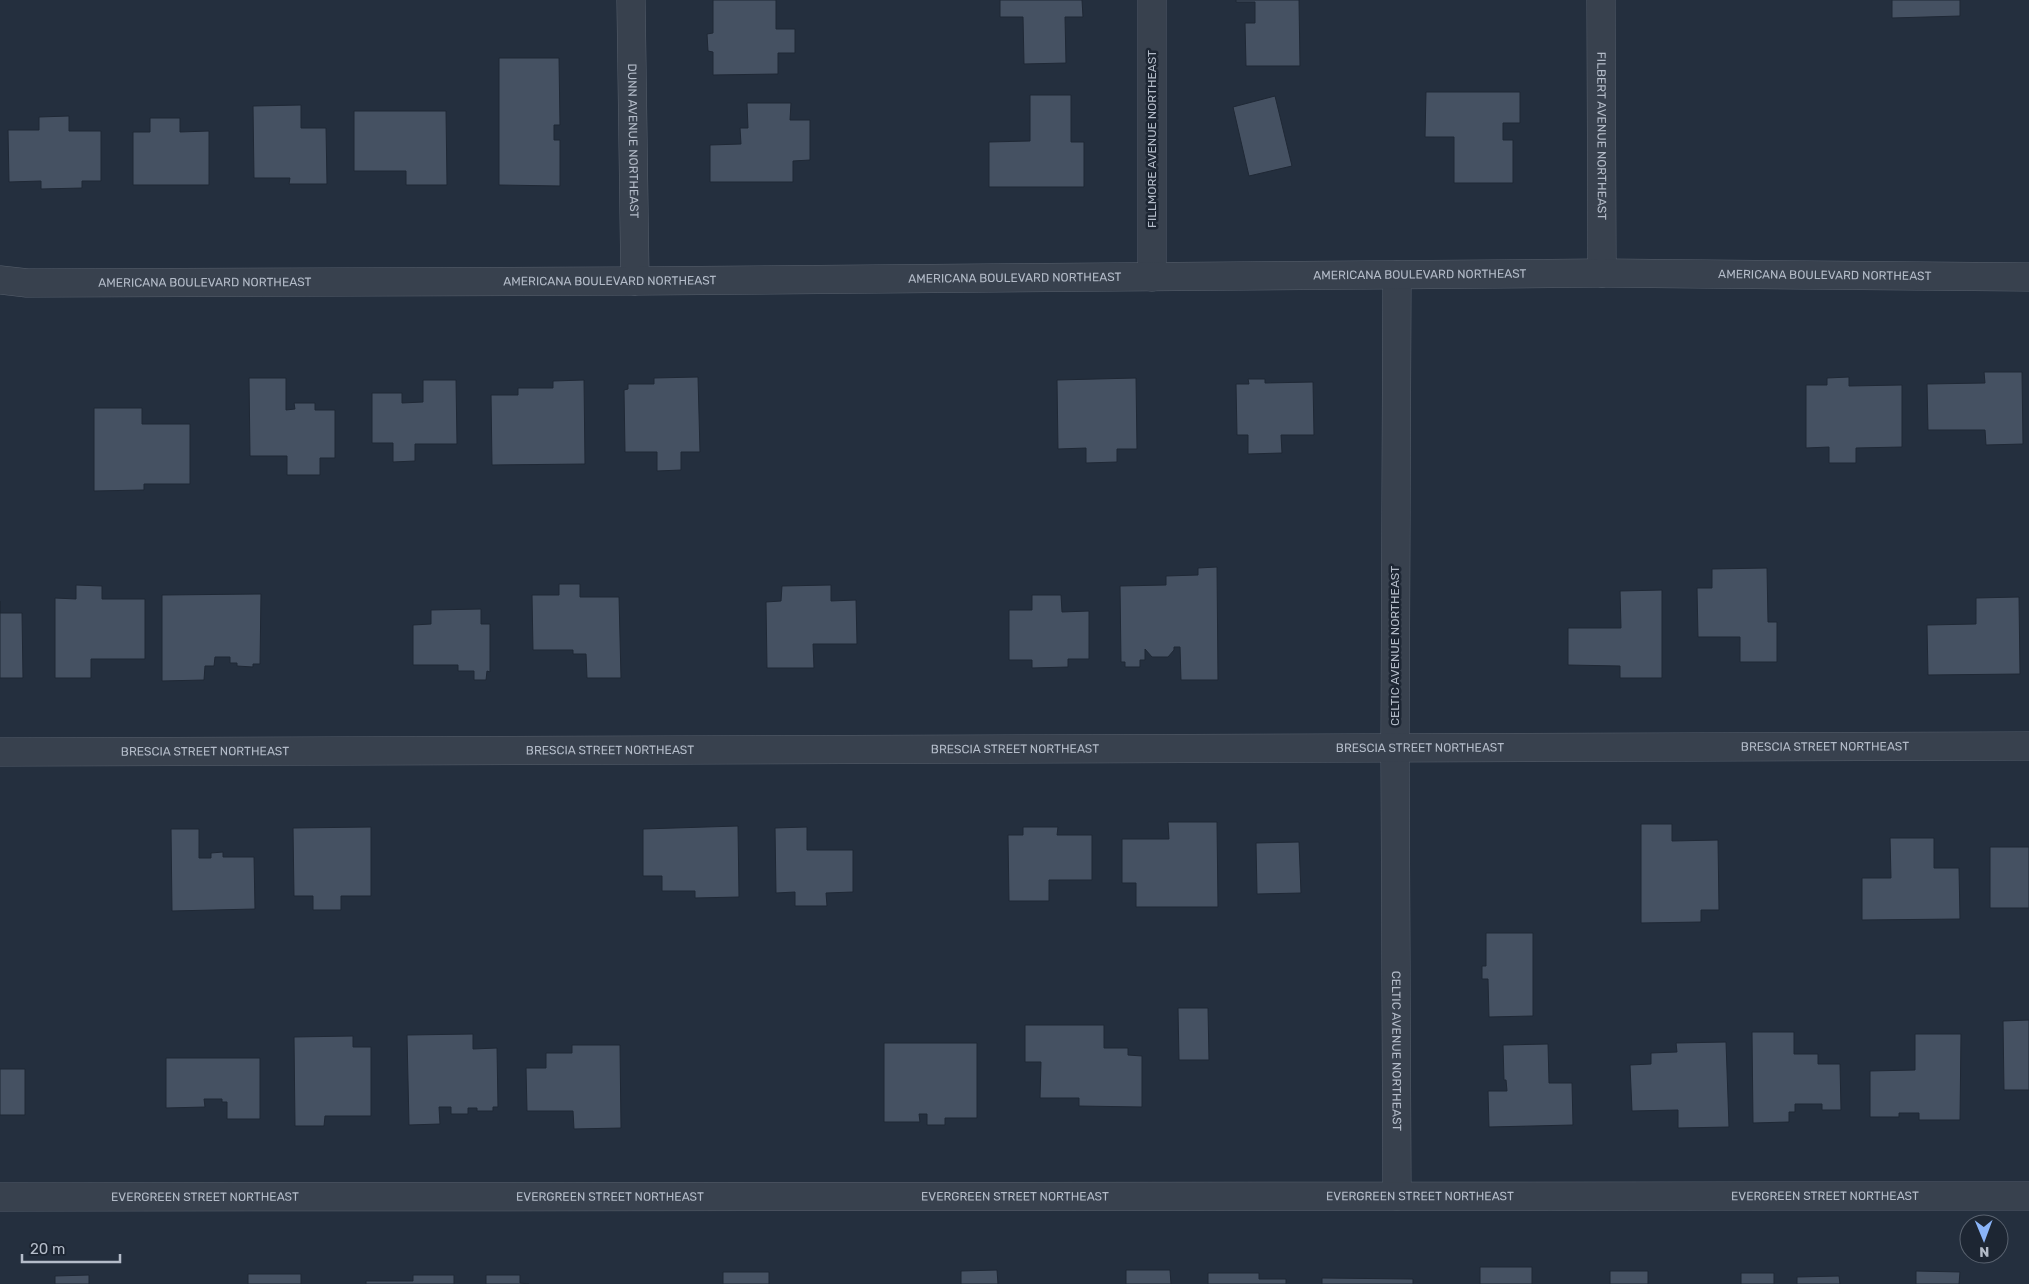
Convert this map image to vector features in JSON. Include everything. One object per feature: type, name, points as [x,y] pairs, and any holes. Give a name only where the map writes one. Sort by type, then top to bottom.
[{"type":"street","name":"DUNN AVENUE NORTHEAST","points":[[631,0],[634,281]]},
{"type":"street","name":"FILLMORE AVENUE NORTHEAST","points":[[1152,0],[1152,277]]},
{"type":"street","name":"FILBERT AVENUE NORTHEAST","points":[[1601,0],[1602,273]]},
{"type":"street","name":"AMERICANA BOULEVARD NORTHEAST","points":[[0,280],[27,283],[634,281],[1602,273],[2029,277]]},
{"type":"street","name":"CELTIC AVENUE NORTHEAST","points":[[1396,275],[1395,749],[1397,1196]]},
{"type":"street","name":"BRESCIA STREET NORTHEAST","points":[[0,752],[2029,746]]},
{"type":"street","name":"EVERGREEN STREET NORTHEAST","points":[[0,1197],[2029,1196]]},
{"type":"building","points":[[713,0],[776,0],[776,29],[795,29],[795,53],[778,53],[778,74],[713,75],[713,52],[708,51],[707,34],[713,33]]},
{"type":"building","points":[[1000,0],[1082,0],[1083,17],[1065,17],[1066,63],[1024,64],[1023,17],[1000,17]]},
{"type":"building","points":[[1236,0],[1299,0],[1300,66],[1246,66],[1245,23],[1255,23],[1255,2],[1236,2]]},
{"type":"building","points":[[1892,0],[1960,0],[1960,16],[1892,18]]},
{"type":"building","points":[[499,58],[559,58],[560,125],[554,125],[554,140],[560,140],[560,186],[499,185]]},
{"type":"building","points":[[1426,92],[1520,92],[1520,123],[1503,123],[1503,140],[1513,140],[1513,183],[1454,183],[1454,137],[1425,137]]},
{"type":"building","points":[[1030,95],[1071,95],[1071,142],[1084,142],[1084,187],[989,187],[989,142],[1030,141]]},
{"type":"building","points":[[1275,96],[1292,166],[1249,176],[1233,107]]},
{"type":"building","points":[[747,103],[791,103],[790,120],[810,120],[810,160],[793,161],[793,182],[710,182],[710,145],[741,144],[740,128],[748,128]]},
{"type":"building","points":[[301,105],[301,128],[326,128],[327,184],[289,184],[290,178],[254,178],[253,106]]},
{"type":"building","points":[[354,111],[446,111],[447,185],[406,185],[406,171],[354,171]]},
{"type":"building","points":[[69,116],[69,131],[101,131],[101,181],[82,181],[82,188],[41,189],[41,181],[9,182],[8,130],[39,130],[39,117]]},
{"type":"building","points":[[150,118],[180,118],[180,132],[209,131],[209,185],[133,185],[133,132],[150,132]]},
{"type":"building","points":[[1984,372],[2022,372],[2023,444],[1986,445],[1985,430],[1928,430],[1927,384],[1985,383]]},
{"type":"building","points":[[698,377],[700,452],[681,452],[681,470],[657,471],[657,452],[625,452],[624,390],[628,389],[628,384],[654,384],[654,378]]},
{"type":"building","points":[[1849,377],[1849,386],[1902,385],[1902,447],[1856,448],[1856,463],[1829,463],[1829,447],[1806,448],[1806,385],[1827,385],[1827,378]]},
{"type":"building","points":[[249,378],[286,378],[286,410],[295,409],[294,403],[315,403],[315,410],[335,410],[335,458],[320,458],[320,475],[287,475],[287,456],[250,456]]},
{"type":"building","points":[[1136,378],[1137,449],[1117,449],[1117,462],[1086,463],[1086,448],[1058,449],[1057,380]]},
{"type":"building","points":[[1248,379],[1265,379],[1265,383],[1313,382],[1314,435],[1281,435],[1282,453],[1248,454],[1248,435],[1237,435],[1236,384],[1249,384]]},
{"type":"building","points":[[423,380],[456,380],[457,444],[415,444],[415,461],[393,462],[393,443],[372,443],[372,393],[402,393],[402,403],[423,402]]},
{"type":"building","points":[[584,380],[585,464],[492,465],[491,395],[518,395],[518,388],[553,388],[553,381]]},
{"type":"building","points":[[94,408],[142,408],[142,424],[190,424],[190,484],[144,484],[144,490],[94,491]]},
{"type":"building","points":[[1217,567],[1218,680],[1181,680],[1180,647],[1174,647],[1174,650],[1168,657],[1152,657],[1145,649],[1145,660],[1140,660],[1140,667],[1125,667],[1125,662],[1121,662],[1120,586],[1166,585],[1166,576],[1198,575],[1198,568]]},
{"type":"building","points":[[1767,568],[1768,622],[1777,622],[1777,662],[1740,662],[1740,637],[1698,637],[1697,588],[1712,588],[1712,569]]},
{"type":"building","points":[[559,584],[580,584],[580,597],[619,597],[621,678],[587,678],[586,654],[573,654],[573,650],[533,650],[532,595],[559,595]]},
{"type":"building","points":[[76,585],[102,586],[102,599],[145,599],[145,659],[91,659],[91,678],[55,678],[55,598],[76,599]]},
{"type":"building","points":[[831,585],[831,601],[856,600],[857,644],[813,644],[814,668],[767,668],[766,602],[781,601],[782,586]]},
{"type":"building","points":[[1662,590],[1662,678],[1620,678],[1620,666],[1568,665],[1568,628],[1621,628],[1620,591]]},
{"type":"building","points":[[261,594],[260,664],[253,664],[253,667],[237,666],[237,663],[230,663],[230,657],[215,657],[214,666],[205,666],[204,680],[162,681],[162,595]]},
{"type":"building","points":[[1032,595],[1061,595],[1062,612],[1089,611],[1089,659],[1068,659],[1068,667],[1032,668],[1032,660],[1009,660],[1009,610],[1032,610]]},
{"type":"building","points":[[2019,597],[2020,674],[1928,675],[1927,625],[1976,624],[1976,598]]},
{"type":"building","points":[[481,609],[481,624],[490,624],[490,672],[487,671],[486,680],[474,680],[474,671],[458,671],[458,665],[413,665],[413,625],[431,624],[431,610]]},
{"type":"building","points":[[0,613],[22,613],[23,678],[0,678]]},
{"type":"building","points":[[1168,822],[1217,822],[1218,907],[1136,907],[1136,883],[1122,883],[1122,839],[1169,839]]},
{"type":"building","points":[[1641,824],[1672,824],[1672,841],[1718,840],[1719,910],[1701,910],[1701,922],[1641,923]]},
{"type":"building","points":[[738,826],[739,897],[695,898],[695,891],[662,891],[662,876],[643,876],[643,829]]},
{"type":"building","points":[[371,827],[371,896],[341,896],[341,910],[313,910],[313,896],[294,896],[293,828]]},
{"type":"building","points":[[807,827],[807,850],[853,850],[853,892],[826,893],[827,906],[795,906],[795,892],[776,893],[775,828]]},
{"type":"building","points":[[1023,827],[1058,827],[1057,835],[1092,835],[1092,880],[1049,880],[1049,901],[1009,901],[1008,835],[1023,835]]},
{"type":"building","points":[[171,829],[199,829],[199,858],[211,858],[211,853],[223,852],[223,857],[254,857],[255,909],[172,911]]},
{"type":"building","points":[[1890,838],[1934,838],[1934,868],[1959,868],[1960,919],[1862,920],[1862,878],[1891,878]]},
{"type":"building","points":[[1299,842],[1301,893],[1257,894],[1256,843]]},
{"type":"building","points":[[1990,847],[2029,847],[2029,908],[1990,908]]},
{"type":"building","points":[[1486,933],[1533,933],[1533,1016],[1489,1017],[1488,979],[1482,979],[1482,966],[1486,966]]},
{"type":"building","points":[[1178,1008],[1208,1008],[1209,1060],[1179,1060]]},
{"type":"building","points":[[2029,1020],[2029,1090],[2004,1090],[2003,1021]]},
{"type":"building","points":[[1025,1025],[1104,1025],[1104,1048],[1128,1048],[1128,1055],[1142,1056],[1142,1107],[1079,1106],[1079,1098],[1040,1098],[1041,1062],[1025,1062]]},
{"type":"building","points":[[1752,1032],[1794,1032],[1794,1054],[1818,1054],[1818,1064],[1840,1064],[1841,1110],[1822,1110],[1822,1104],[1795,1104],[1795,1112],[1789,1112],[1789,1122],[1753,1123]]},
{"type":"building","points":[[473,1034],[473,1049],[497,1048],[498,1107],[493,1107],[493,1111],[477,1111],[477,1108],[468,1108],[468,1114],[451,1114],[451,1107],[439,1107],[440,1124],[409,1125],[407,1035]]},
{"type":"building","points":[[1915,1034],[1961,1034],[1960,1120],[1919,1120],[1919,1113],[1899,1113],[1899,1117],[1870,1117],[1870,1071],[1915,1070]]},
{"type":"building","points":[[353,1036],[353,1047],[371,1047],[371,1116],[325,1116],[324,1126],[295,1126],[294,1037]]},
{"type":"building","points":[[1726,1042],[1729,1127],[1678,1128],[1678,1110],[1632,1111],[1630,1065],[1651,1064],[1651,1053],[1677,1052],[1676,1043]]},
{"type":"building","points":[[884,1043],[977,1043],[977,1118],[945,1118],[945,1125],[927,1125],[927,1114],[919,1114],[920,1122],[884,1122]]},
{"type":"building","points":[[1548,1044],[1549,1083],[1572,1083],[1573,1125],[1489,1127],[1488,1091],[1507,1091],[1506,1080],[1504,1080],[1503,1045]]},
{"type":"building","points":[[572,1045],[620,1045],[621,1128],[574,1129],[573,1111],[527,1111],[526,1068],[546,1068],[546,1053],[572,1053]]},
{"type":"building","points":[[166,1058],[260,1058],[260,1119],[227,1119],[227,1102],[222,1102],[222,1099],[204,1099],[205,1107],[166,1108]]},
{"type":"building","points":[[0,1069],[25,1069],[25,1115],[0,1115]]},
{"type":"building","points":[[1480,1267],[1532,1267],[1532,1284],[1480,1284]]},
{"type":"building","points":[[997,1270],[998,1284],[961,1284],[961,1271]]},
{"type":"building","points":[[1126,1270],[1170,1270],[1171,1284],[1126,1284]]},
{"type":"building","points":[[1610,1271],[1648,1271],[1648,1284],[1610,1284]]},
{"type":"building","points":[[1916,1271],[1960,1272],[1959,1284],[1916,1284]]},
{"type":"building","points":[[723,1272],[769,1272],[769,1284],[723,1284]]},
{"type":"building","points":[[1208,1273],[1259,1273],[1259,1279],[1286,1279],[1286,1284],[1208,1284]]},
{"type":"building","points":[[1741,1273],[1774,1273],[1774,1284],[1741,1284]]},
{"type":"building","points":[[248,1274],[301,1274],[301,1284],[248,1284]]},
{"type":"building","points":[[89,1275],[89,1284],[55,1284],[55,1276]]},
{"type":"building","points":[[413,1275],[454,1275],[454,1284],[366,1284],[366,1281],[413,1281]]},
{"type":"building","points":[[486,1275],[520,1275],[520,1283],[529,1284],[486,1284]]},
{"type":"building","points":[[1839,1276],[1840,1284],[1797,1284],[1797,1277]]},
{"type":"building","points":[[1322,1278],[1413,1279],[1413,1284],[1322,1284]]}]
